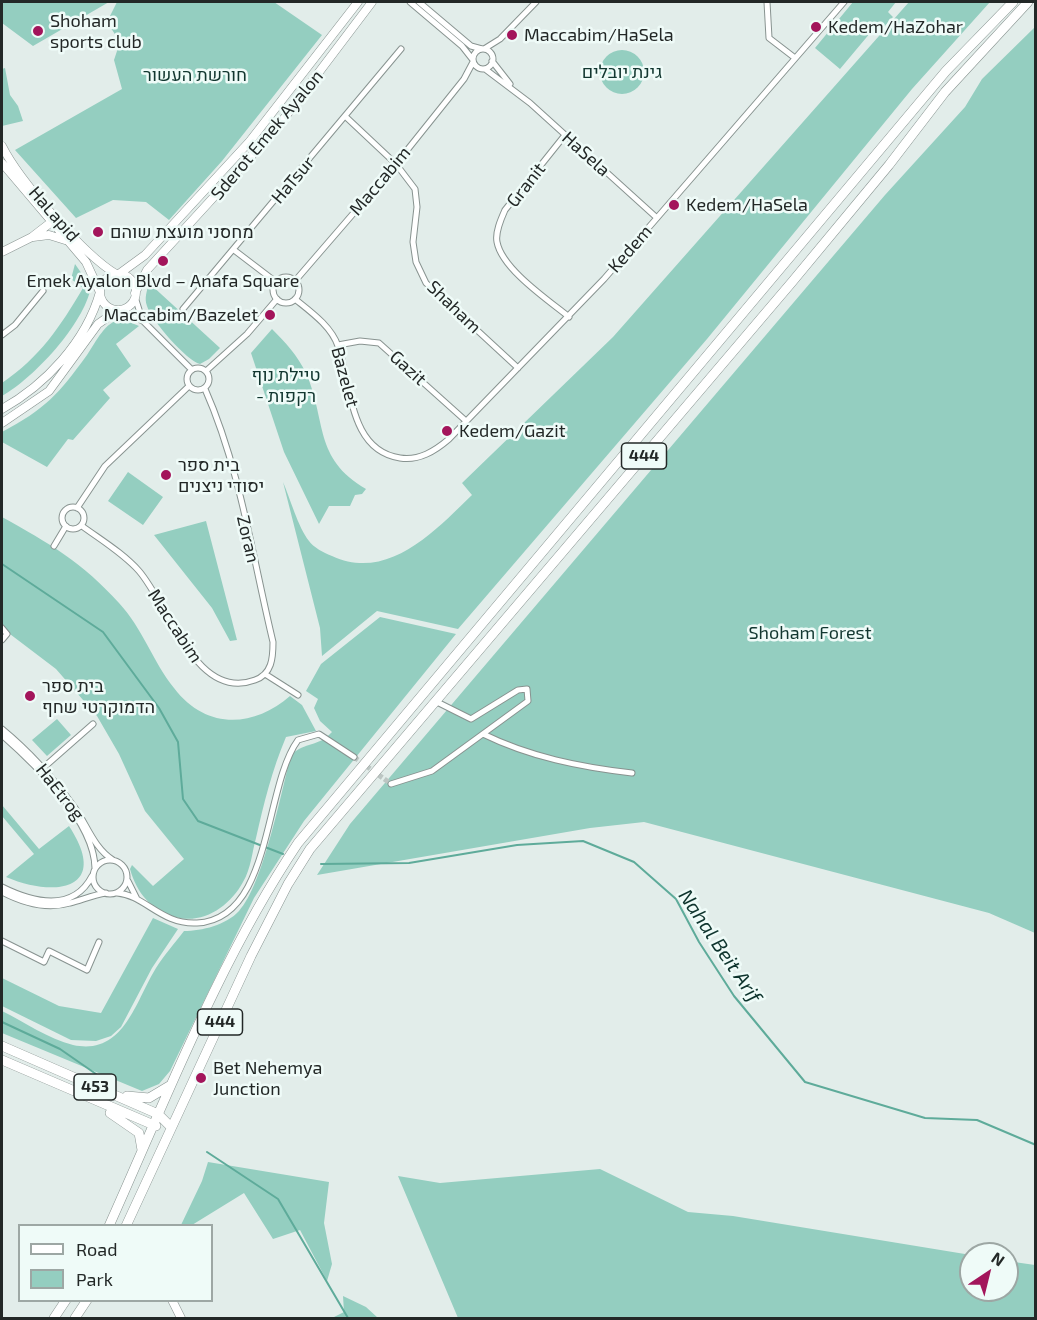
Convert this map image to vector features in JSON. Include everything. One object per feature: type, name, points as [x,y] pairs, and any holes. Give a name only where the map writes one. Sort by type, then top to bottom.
[{"type":"main road","name":"Sderot Emek Ayalon","points":[[117,274],[145,255],[250,141],[358,2]]},
{"type":"main road","name":"Sderot Emek Ayalon","points":[[135,295],[147,270],[276,129],[372,2]]},
{"type":"main road","name":"444","points":[[110,1224],[158,1114],[264,895],[313,822],[450,663],[946,71],[1013,2]]},
{"type":"main road","name":"444","points":[[127,1224],[251,956],[288,884],[328,825],[792,282],[889,165],[950,86],[1028,2]]},
{"type":"main road","name":"HaLapid","points":[[2,146],[20,176],[90,269],[100,291]]},
{"type":"main road","name":"HaLapid","points":[[2,163],[54,220],[96,261],[117,274]]},
{"type":"main road","points":[[2,252],[32,237],[54,220]]},
{"type":"main road","points":[[32,237],[49,235],[69,244]]},
{"type":"main road","points":[[2,409],[29,391],[59,363],[91,319],[105,279],[117,274],[130,279],[135,295],[129,306],[98,324],[49,391],[2,423]]},
{"type":"main road","points":[[100,291],[106,306],[119,310]]},
{"type":"main road","name":"453","points":[[2,1046],[158,1114],[171,1127]]},
{"type":"main road","name":"453","points":[[2,1060],[153,1126],[171,1127]]},
{"type":"main road","points":[[93,1086],[141,1099],[162,1092],[174,1080]]},
{"type":"main road","points":[[68,1090],[135,1129],[141,1139],[142,1152]]},
{"type":"main road","points":[[54,1318],[65,1302]]},
{"type":"main road","points":[[75,1318],[86,1302]]},
{"type":"main road","points":[[173,1302],[181,1318]]},
{"type":"street","points":[[410,2],[467,51],[473,61]]},
{"type":"street","points":[[419,2],[471,46],[483,49],[500,39],[536,2]]},
{"type":"street","points":[[767,2],[769,38],[795,58]]},
{"type":"street","name":"Kedem","points":[[389,457],[410,460],[426,455],[444,444],[569,317],[844,2]]},
{"type":"street","points":[[492,58],[500,39]]},
{"type":"street","name":"HaTsur","points":[[183,309],[401,49]]},
{"type":"street","name":"Maccabim","points":[[295,281],[396,164],[464,79],[476,52],[483,49]]},
{"type":"street","name":"HaSela","points":[[483,49],[514,90]]},
{"type":"street","name":"Maccabim","points":[[464,79],[482,69],[492,58]]},
{"type":"street","name":"HaSela","points":[[473,61],[514,90],[657,218]]},
{"type":"street","name":"Shaham","points":[[346,117],[396,164],[415,189],[417,207],[413,242],[416,262],[426,283],[518,368]]},
{"type":"street","name":"Granit","points":[[565,135],[505,210],[499,224],[496,242],[504,258],[517,273],[569,317]]},
{"type":"street","points":[[234,250],[276,282]]},
{"type":"street","points":[[288,277],[295,281],[299,288],[295,299],[286,303],[277,299],[273,291],[276,282],[288,277]]},
{"type":"street","points":[[2,334],[15,325],[43,291]]},
{"type":"street","points":[[135,295],[143,321]]},
{"type":"street","points":[[206,371],[247,334],[277,299]]},
{"type":"street","name":"Bazelet","points":[[295,299],[325,326],[338,345],[356,418],[366,438],[378,451],[389,457]]},
{"type":"street","points":[[119,310],[143,321],[192,370]]},
{"type":"street","name":"Gazit","points":[[338,345],[360,340],[379,344],[466,421]]},
{"type":"street","points":[[199,368],[206,371],[210,383],[205,389],[196,391],[189,386],[187,376],[192,370],[199,368]]},
{"type":"street","points":[[76,508],[105,466],[189,386]]},
{"type":"street","name":"Zoran","points":[[205,389],[217,417],[229,457],[273,642],[273,657],[265,674]]},
{"type":"street","points":[[71,507],[76,508],[84,514],[82,525],[75,530],[66,526],[62,520],[63,512],[71,507]]},
{"type":"street","name":"Maccabim","points":[[82,525],[139,571],[162,604],[189,651],[208,674],[231,684],[248,683],[265,674]]},
{"type":"street","points":[[54,546],[66,526]]},
{"type":"street","points":[[2,628],[7,634],[2,640]]},
{"type":"street","points":[[265,674],[298,695]]},
{"type":"street","points":[[392,784],[432,771],[528,701],[527,689],[518,690],[471,719],[435,701]]},
{"type":"street","points":[[43,768],[93,724]]},
{"type":"street","name":"HaEtrog","points":[[2,729],[43,768],[76,810],[101,850],[113,860]]},
{"type":"street","points":[[2,892],[28,903],[45,906],[117,893],[138,900],[168,918],[184,922],[206,921],[221,916],[238,903],[250,885],[268,823],[298,740],[319,734],[354,758]]},
{"type":"street","points":[[483,734],[521,751],[578,766],[632,773]]},
{"type":"street","name":"HaEtrog","points":[[2,735],[29,760],[63,801],[91,843],[94,871]]},
{"type":"street","points":[[2,886],[28,897],[57,901],[76,895],[102,862],[113,860],[124,867],[138,900]]},
{"type":"street","points":[[94,871],[96,887],[106,894]]},
{"type":"street","points":[[117,893],[125,885],[127,878]]},
{"type":"street","points":[[2,941],[44,962],[49,951],[87,970],[99,942]]},
{"type":"green space","name":"Shoham sports club","points":[[2,2],[109,2],[33,46],[2,23]]},
{"type":"green space","name":"חורשת העשור","points":[[117,2],[274,2],[322,35],[222,161],[169,220],[146,202],[113,200],[76,218],[15,150],[122,89],[114,60],[120,42],[107,22]]},
{"type":"green space","points":[[853,2],[896,2],[888,12],[893,17],[881,30],[876,26],[840,69],[815,48]]},
{"type":"green space","points":[[909,2],[990,2],[912,89],[707,339],[458,629],[377,611],[322,656],[320,628],[283,482],[305,535],[322,552],[332,556],[353,562],[372,562],[391,558],[426,537],[472,495],[462,483],[613,337]]},
{"type":"green space","name":"Shoham Forest","points":[[1035,27],[1035,933],[989,913],[644,822],[590,828],[317,875],[350,824],[885,195],[965,107],[982,79]]},
{"type":"green space","name":"גינת יובלים","points":[[622,50],[631,51],[638,56],[643,63],[643,81],[638,88],[631,93],[622,94],[613,93],[606,88],[601,81],[600,72],[601,63],[606,56],[613,51]]},
{"type":"green space","points":[[5,68],[10,95],[18,106],[23,121],[2,126],[2,69]]},
{"type":"green space","points":[[75,264],[91,287],[79,317],[56,349],[28,377],[2,396],[2,383],[38,352],[66,316],[83,288],[71,279]]},
{"type":"green space","points":[[149,283],[220,348],[209,359],[200,364],[194,361],[162,330],[146,303]]},
{"type":"green space","points":[[122,319],[139,326],[116,344],[131,366],[103,390],[110,398],[73,440],[68,439],[47,467],[2,442],[2,432],[50,400],[77,369],[106,328]]},
{"type":"green space","name":"טיילת נוף - רקפות","points":[[272,329],[299,360],[306,373],[324,437],[337,465],[366,489],[362,494],[355,495],[350,506],[329,506],[319,524],[284,452],[251,353]]},
{"type":"green space","points":[[128,472],[163,497],[143,525],[108,501]]},
{"type":"green space","points":[[2,517],[65,555],[106,589],[135,624],[174,688],[187,702],[200,711],[230,720],[245,719],[261,714],[276,707],[290,696],[302,705],[316,731],[286,737],[269,787],[246,877],[231,899],[215,912],[196,918],[175,917],[158,910],[136,886],[130,869],[132,865],[153,886],[184,859],[145,811],[119,754],[97,716],[56,669],[2,628]]},
{"type":"green space","points":[[206,521],[237,640],[230,641],[212,608],[154,535]]},
{"type":"green space","points":[[380,617],[456,634],[304,821],[254,898],[170,1071],[159,1084],[142,1091],[2,1033],[2,1011],[46,1035],[73,1045],[90,1046],[105,1042],[126,1023],[156,968],[184,931],[213,926],[234,916],[239,911],[256,881],[263,860],[291,755],[327,737],[332,732],[320,721],[314,708],[318,699],[306,691],[321,664]]},
{"type":"green space","points":[[57,719],[71,735],[47,756],[32,740]]},
{"type":"green space","points":[[2,805],[39,849],[69,826],[80,847],[84,864],[80,876],[72,883],[59,887],[42,887],[6,877],[34,854],[2,816]]},
{"type":"green space","points":[[153,918],[178,929],[152,968],[121,1027],[111,1036],[96,1041],[71,1040],[2,1006],[2,978],[59,1006],[101,1013]]},
{"type":"green space","points":[[208,1162],[329,1182],[324,1223],[332,1264],[327,1281],[300,1230],[273,1239],[244,1193],[194,1224],[181,1224],[202,1181]]},
{"type":"green space","points":[[600,1169],[688,1212],[733,1216],[959,1253],[959,1302],[1019,1302],[1019,1263],[1035,1265],[1035,1318],[458,1318],[398,1176],[440,1183]]},
{"type":"green space","points":[[343,1296],[366,1307],[378,1318],[332,1318],[344,1312]]},
{"type":"waterway","name":"Nahal Beit Arif","points":[[2,564],[103,632],[159,708],[178,742],[183,799],[198,821],[283,854]]},
{"type":"waterway","name":"Nahal Beit Arif","points":[[321,864],[409,863],[517,845],[583,841],[634,862],[676,899],[699,942],[734,996],[805,1082],[925,1118],[977,1120],[1036,1145]]},
{"type":"waterway","points":[[2,1022],[60,1049],[96,1074]]},
{"type":"waterway","points":[[207,1152],[278,1199],[348,1318]]},
{"type":"tunnel","points":[[354,757],[391,784]]},
{"type":"place","name":"Kedem/HaZohar","points":[[816,27]]},
{"type":"place","name":"Shoham sports club","points":[[38,31]]},
{"type":"place","name":"Maccabim/HaSela","points":[[512,35]]},
{"type":"place","name":"Kedem/HaSela","points":[[674,205]]},
{"type":"place","name":"מחסני מועצת שוהם","points":[[98,232]]},
{"type":"place","name":"Emek Ayalon Blvd – Anafa Square","points":[[163,261]]},
{"type":"place","name":"Maccabim/Bazelet","points":[[270,315]]},
{"type":"place","name":"Kedem/Gazit","points":[[447,431]]},
{"type":"place","name":"בית ספר יסודי ניצנים","points":[[166,475]]},
{"type":"place","name":"בית ספר הדמוקרטי שחף","points":[[30,696]]},
{"type":"place","name":"Bet Nehemya Junction","points":[[201,1078]]}]
